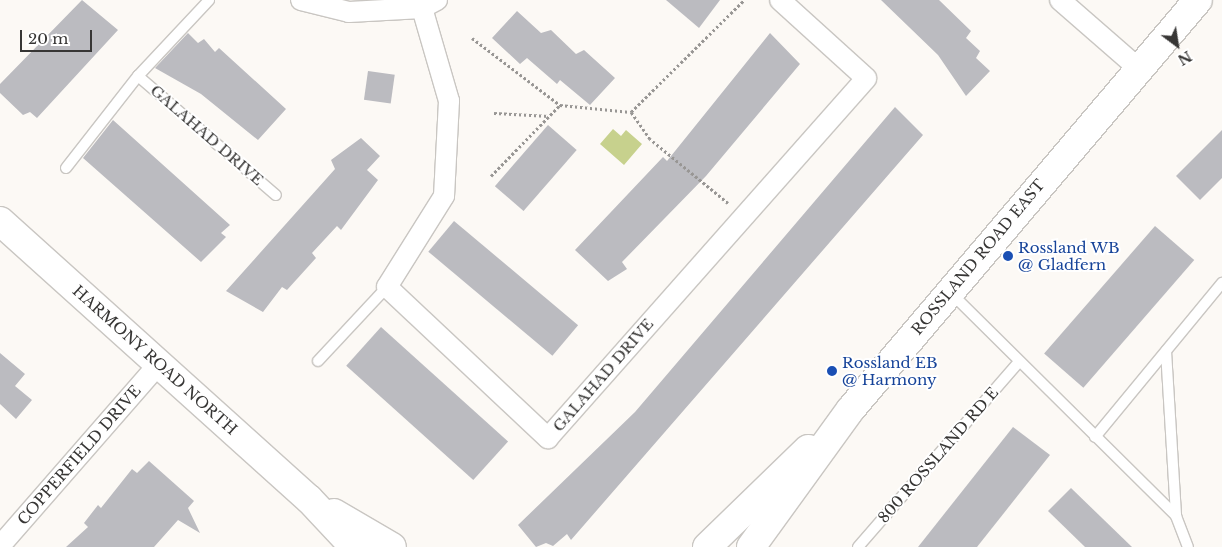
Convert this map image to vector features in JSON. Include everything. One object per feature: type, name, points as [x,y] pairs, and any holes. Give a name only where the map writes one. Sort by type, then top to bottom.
[{"type":"main road","name":"ROSSLAND ROAD EAST","points":[[751,547],[851,409],[948,290],[1198,0]]},
{"type":"main road","name":"HARMONY ROAD NORTH","points":[[0,221],[309,499],[354,547]]},
{"type":"main road","points":[[707,547],[851,409]]},
{"type":"main road","name":"HARMONY ROAD NORTH","points":[[309,499],[392,547]]},
{"type":"street","points":[[301,0],[349,12],[430,4],[449,101],[444,196],[387,287]]},
{"type":"street","name":"GALAHAD DRIVE","points":[[387,287],[548,438],[866,78],[780,0]]},
{"type":"street","points":[[1060,0],[1138,68]]},
{"type":"street","name":"COPPERFIELD DRIVE","points":[[0,546],[159,364]]},
{"type":"lane","name":"GALAHAD DRIVE","points":[[66,168],[138,76],[209,0]]},
{"type":"lane","name":"GALAHAD DRIVE","points":[[138,76],[276,195]]},
{"type":"lane","points":[[1095,437],[1222,283]]},
{"type":"lane","points":[[318,361],[387,287]]},
{"type":"lane","points":[[948,290],[1018,363],[1176,516]]},
{"type":"lane","points":[[1166,351],[1176,516],[1188,547]]},
{"type":"lane","name":"800 ROSSLAND RD E","points":[[858,547],[1018,363]]},
{"type":"path","points":[[631,112],[744,0]]},
{"type":"path","points":[[472,38],[560,105],[631,112],[650,139],[744,216]]},
{"type":"path","points":[[491,176],[560,105]]},
{"type":"path","points":[[494,113],[549,116]]},
{"type":"green space","points":[[613,129],[621,136],[626,130],[642,144],[624,165],[600,144]]},
{"type":"building","points":[[82,0],[118,30],[37,118],[30,112],[23,115],[0,93],[0,84]]},
{"type":"building","points":[[666,0],[720,0],[699,28]]},
{"type":"building","points":[[881,0],[939,0],[971,31],[966,38],[980,51],[976,58],[990,71],[966,96],[938,55]]},
{"type":"building","points":[[517,11],[541,33],[551,30],[576,54],[584,50],[615,78],[590,105],[560,80],[557,84],[527,58],[520,64],[492,38]]},
{"type":"building","points":[[188,33],[198,43],[204,39],[215,52],[219,48],[286,109],[258,140],[201,94],[155,68]]},
{"type":"building","points":[[770,33],[800,64],[706,176],[622,262],[627,269],[608,281],[575,250],[663,157],[667,161]]},
{"type":"building","points":[[368,71],[395,75],[391,103],[364,100]]},
{"type":"building","points":[[895,107],[923,135],[571,540],[567,534],[553,546],[546,543],[536,547],[518,525],[635,412]]},
{"type":"building","points":[[113,120],[230,225],[221,233],[226,237],[201,262],[83,158]]},
{"type":"building","points":[[548,125],[577,150],[524,211],[495,186]]},
{"type":"building","points":[[1222,130],[1222,178],[1200,200],[1176,176]]},
{"type":"building","points":[[361,138],[380,156],[367,170],[378,180],[341,230],[337,226],[312,253],[316,258],[287,290],[282,287],[263,312],[226,291],[335,169],[331,160]]},
{"type":"building","points":[[454,221],[578,325],[552,356],[428,252]]},
{"type":"building","points":[[1155,226],[1194,260],[1083,388],[1044,354]]},
{"type":"building","points":[[381,327],[508,441],[473,480],[346,366]]},
{"type":"building","points":[[0,353],[25,374],[15,386],[32,400],[16,419],[0,404]]},
{"type":"building","points":[[1013,427],[1050,455],[977,547],[918,547]]},
{"type":"building","points":[[149,461],[194,501],[188,508],[200,533],[178,520],[154,547],[66,547],[88,527],[84,523],[98,505],[101,508],[132,469],[137,473]]},
{"type":"building","points":[[1071,488],[1132,547],[1085,547],[1048,511]]},
{"type":"place","name":"Rossland WB @ Gladfern","points":[[1008,256]]},
{"type":"place","name":"Rossland EB @ Harmony","points":[[832,371]]}]
